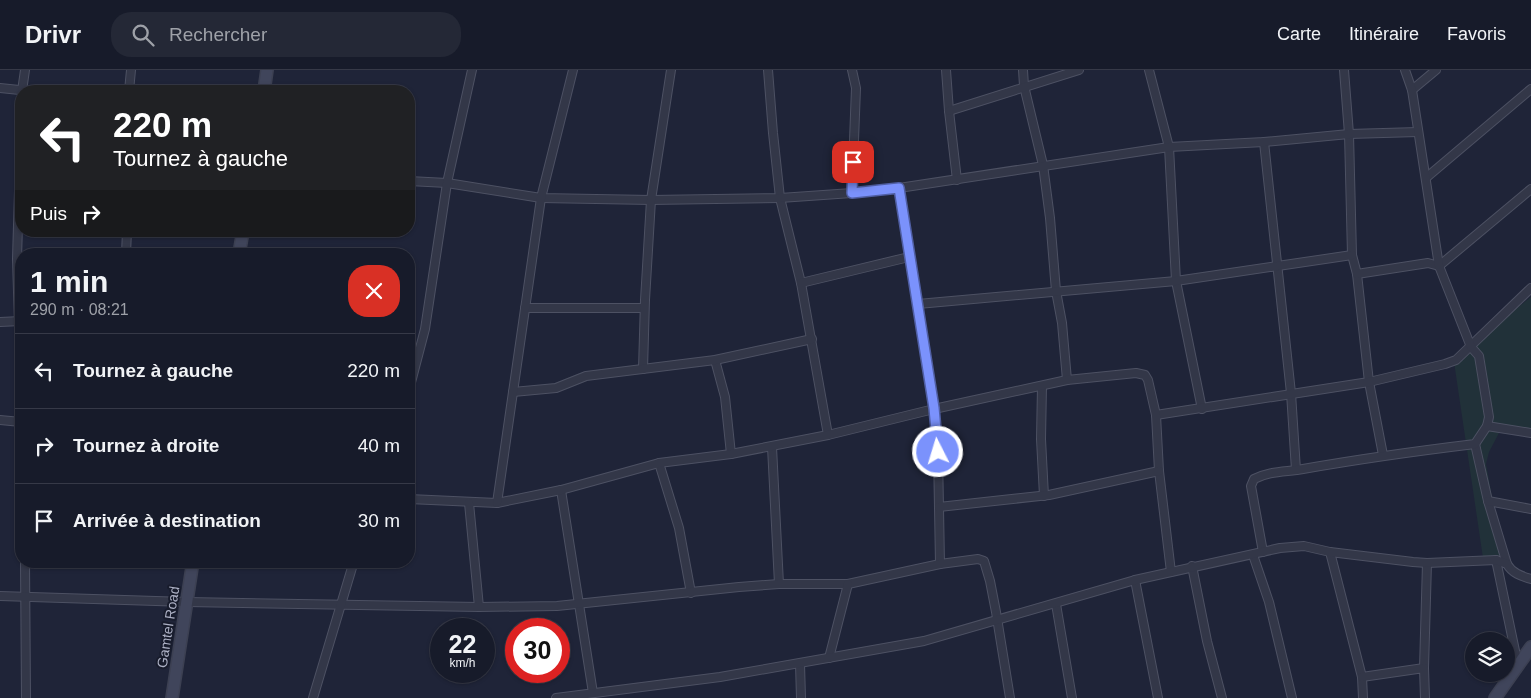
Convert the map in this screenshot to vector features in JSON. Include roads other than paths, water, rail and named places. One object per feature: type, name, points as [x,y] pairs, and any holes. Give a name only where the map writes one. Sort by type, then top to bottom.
[{"type":"street","points":[[24,85],[25,70]]},
{"type":"street","points":[[130,85],[131,70]]},
{"type":"street","points":[[265,85],[267,70]]},
{"type":"street","points":[[415,367],[425,329],[447,183],[472,70]]},
{"type":"street","points":[[497,503],[541,198],[573,70]]},
{"type":"street","points":[[643,369],[644,308],[651,200],[671,70]]},
{"type":"street","points":[[768,70],[772,133],[780,198],[802,283],[828,435]]},
{"type":"street","points":[[852,70],[856,88],[852,193]]},
{"type":"street","points":[[946,70],[957,180]]},
{"type":"street","points":[[1024,70],[1024,86],[1042,166],[1050,218],[1056,291],[1062,323],[1066,380]]},
{"type":"street","points":[[949,111],[1079,70]]},
{"type":"street","points":[[1149,70],[1169,147],[1176,281],[1202,409]]},
{"type":"street","points":[[1344,70],[1349,134],[1352,255],[1357,274],[1368,382],[1383,455]]},
{"type":"street","points":[[1405,70],[1412,90],[1439,266],[1471,347],[1479,356],[1489,417],[1487,426],[1475,444],[1488,501],[1510,570],[1531,579]]},
{"type":"street","points":[[1412,90],[1436,70]]},
{"type":"street","points":[[0,88],[15,90]]},
{"type":"street","points":[[1426,177],[1531,89]]},
{"type":"street","points":[[415,181],[447,183],[541,198],[651,200],[780,198],[899,188],[1169,147],[1264,142],[1349,134],[1418,132]]},
{"type":"street","points":[[1264,142],[1291,393],[1296,470]]},
{"type":"street","points":[[899,188],[934,408],[938,452],[940,564]]},
{"type":"street","points":[[1439,266],[1531,189]]},
{"type":"street","points":[[918,304],[1176,281],[1352,255]]},
{"type":"street","points":[[802,283],[909,257]]},
{"type":"street","points":[[1357,274],[1428,263],[1439,266]]},
{"type":"street","points":[[1156,415],[1368,382],[1445,364],[1456,360],[1471,347],[1531,288]]},
{"type":"street","points":[[524,308],[644,308]]},
{"type":"street","points":[[0,322],[15,321]]},
{"type":"street","points":[[513,392],[556,388],[586,376],[715,360],[812,339]]},
{"type":"street","points":[[715,360],[724,397],[731,454]]},
{"type":"street","points":[[415,499],[497,503],[560,490],[659,463],[731,454],[828,435],[934,408],[1066,380],[1136,373],[1145,375],[1148,380],[1156,415],[1159,471],[1171,572]]},
{"type":"street","points":[[1042,386],[1041,439],[1044,496]]},
{"type":"street","points":[[0,420],[15,421]]},
{"type":"street","points":[[1487,426],[1531,433]]},
{"type":"street","points":[[1263,552],[1251,486],[1254,479],[1263,474],[1383,455],[1475,444]]},
{"type":"street","points":[[772,446],[778,584]]},
{"type":"street","points":[[659,463],[680,528],[692,593]]},
{"type":"street","points":[[939,507],[1044,496],[1159,471]]},
{"type":"street","points":[[560,490],[580,603],[593,693]]},
{"type":"street","points":[[1488,501],[1531,509]]},
{"type":"street","points":[[469,503],[479,607]]},
{"type":"street","points":[[556,698],[576,697],[593,693],[720,677],[924,641],[1135,580],[1280,548],[1304,546],[1330,552],[1427,563],[1496,560],[1507,564]]},
{"type":"street","points":[[1330,552],[1362,677],[1363,698]]},
{"type":"street","points":[[1253,555],[1269,602],[1292,698]]},
{"type":"street","points":[[0,596],[187,602],[479,607],[557,606],[778,584],[848,584],[940,564],[978,559],[984,561],[990,581],[1010,698]]},
{"type":"street","points":[[1496,560],[1518,665]]},
{"type":"street","points":[[1425,698],[1427,563]]},
{"type":"street","points":[[1192,566],[1207,641],[1222,698]]},
{"type":"street","points":[[25,568],[26,698]]},
{"type":"street","name":"Gamtel Road","points":[[172,698],[192,568]]},
{"type":"street","points":[[312,698],[352,568]]},
{"type":"street","points":[[1135,580],[1158,698]]},
{"type":"street","points":[[829,658],[848,584]]},
{"type":"street","points":[[1056,604],[1072,698]]},
{"type":"street","points":[[1495,698],[1531,647]]},
{"type":"street","points":[[800,664],[801,698]]},
{"type":"street","points":[[1362,677],[1424,668]]}]
